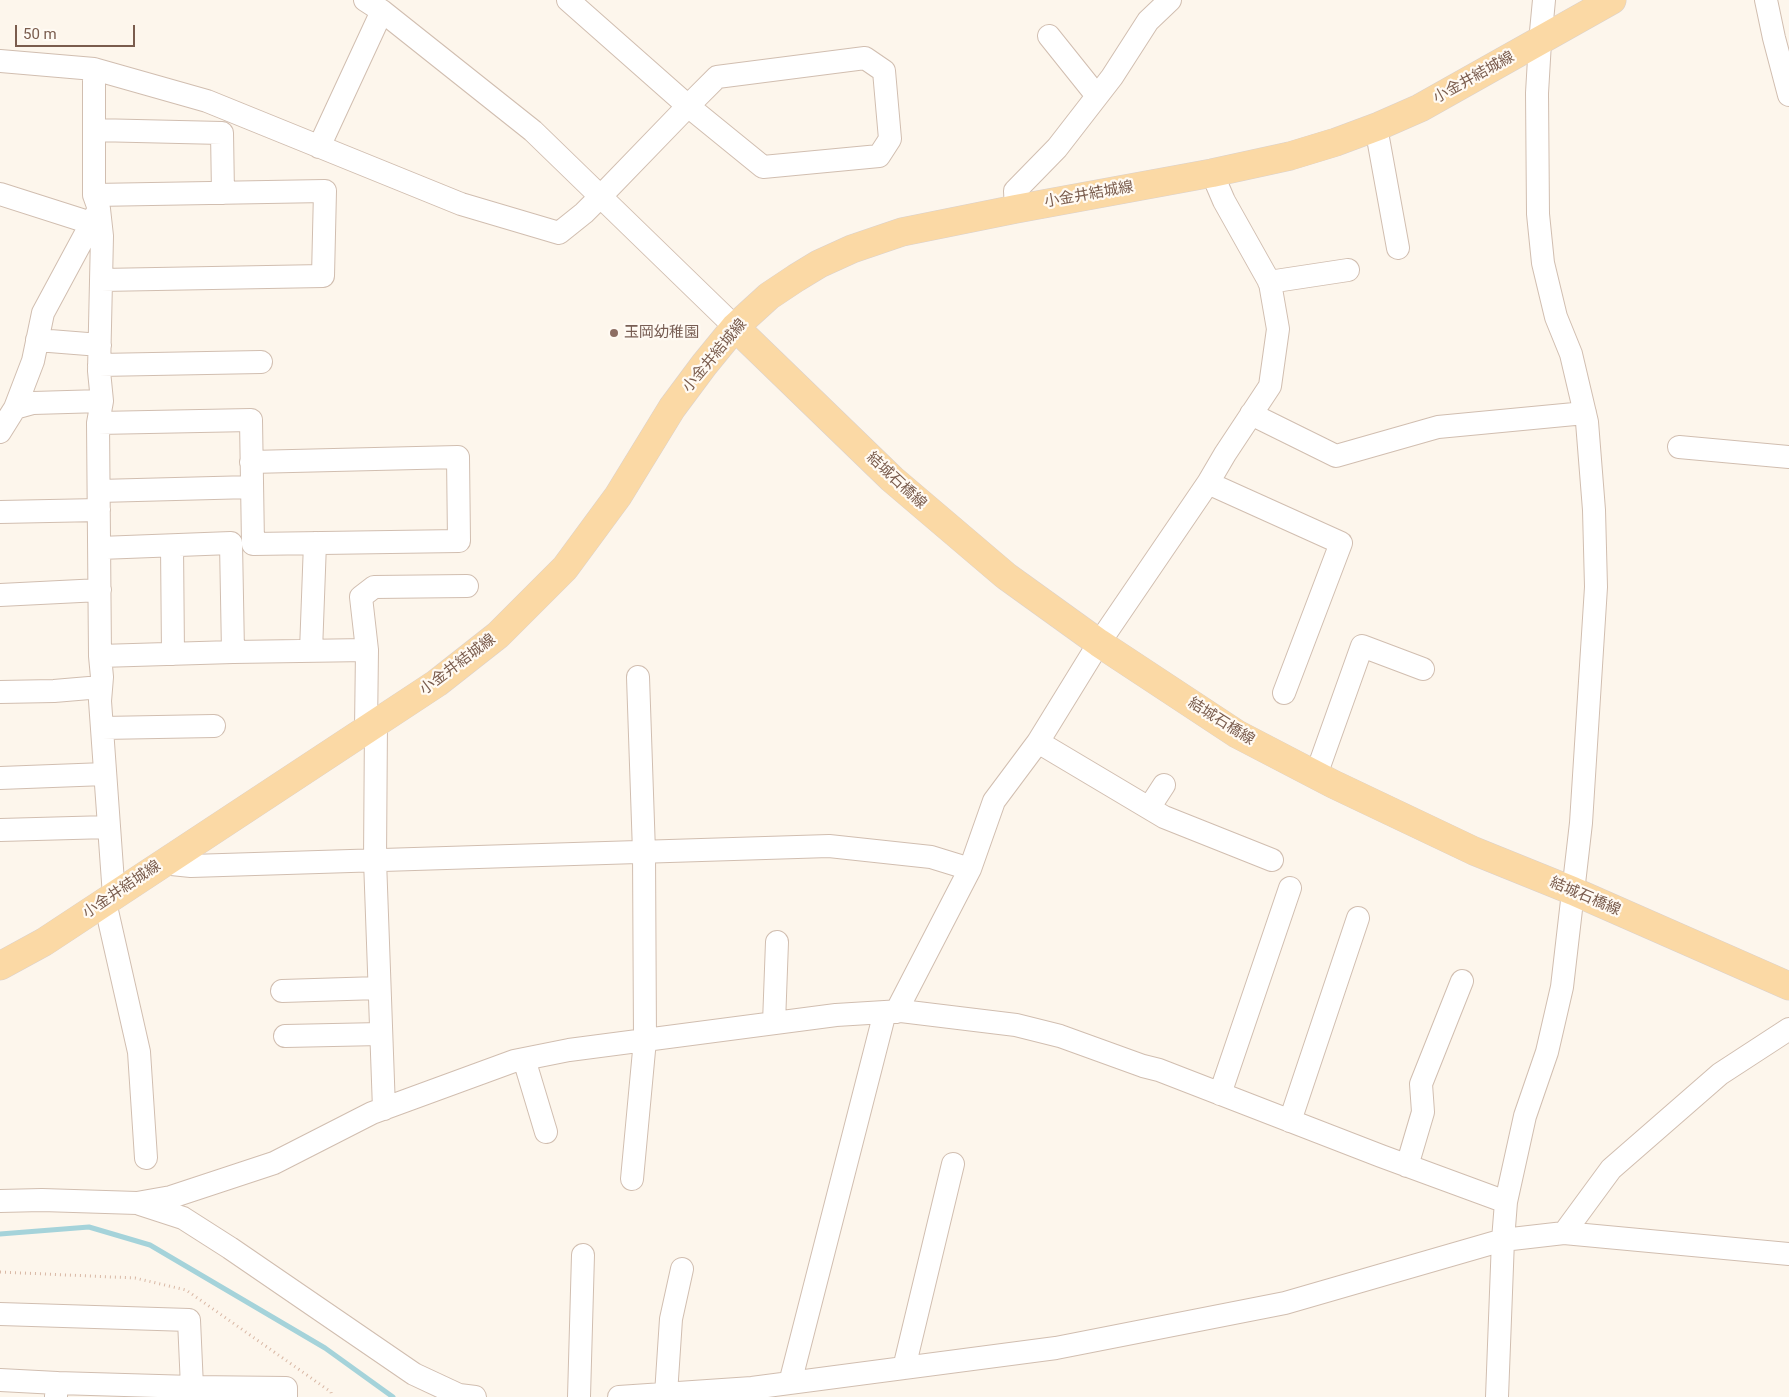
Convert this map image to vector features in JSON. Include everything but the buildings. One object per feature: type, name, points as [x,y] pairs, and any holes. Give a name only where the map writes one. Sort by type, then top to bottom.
[{"type":"main road","name":"小金井結城線","points":[[0,966],[44,942],[437,683],[498,636],[565,568],[618,496],[672,408],[735,328],[769,296],[819,264],[852,249],[902,232],[1212,173],[1290,156],[1336,142],[1420,108],[1612,0]]},
{"type":"main road","name":"結城石橋線","points":[[735,328],[892,479],[1006,576],[1099,643],[1236,734],[1316,775],[1474,851],[1573,891],[1789,986]]},
{"type":"street","points":[[1016,209],[1015,191],[1057,148],[1112,77],[1148,21],[1170,0]]},
{"type":"street","points":[[1498,1397],[1502,1240],[1506,1202],[1525,1116],[1547,1052],[1562,987],[1581,823],[1596,587],[1594,510],[1585,413],[1571,354],[1556,317],[1543,263],[1538,214],[1537,93],[1544,0]]},
{"type":"street","points":[[1766,0],[1789,95]]},
{"type":"street","points":[[0,61],[94,69],[207,101],[461,204],[558,233],[584,213],[688,106],[717,77],[865,58],[884,71],[890,139],[879,156],[763,167],[688,106],[576,2]]},
{"type":"street","points":[[319,147],[374,6],[533,131],[735,328]]},
{"type":"street","points":[[1049,36],[1097,96]]},
{"type":"street","points":[[94,69],[95,209],[102,236],[99,500],[100,656],[102,677],[100,701],[109,827],[110,899],[139,1052],[146,1158]]},
{"type":"street","points":[[1376,127],[1398,248]]},
{"type":"street","points":[[94,130],[222,133],[223,193]]},
{"type":"street","points":[[790,1383],[891,1012],[970,869],[994,801],[1038,742],[1099,643],[1208,483],[1270,386],[1278,329],[1269,282],[1224,201],[1212,173]]},
{"type":"street","points":[[0,194],[95,209],[223,193],[325,191],[323,276],[102,280]]},
{"type":"street","points":[[0,432],[15,408],[33,362],[43,313],[95,209]]},
{"type":"street","points":[[1269,282],[1348,270]]},
{"type":"street","points":[[37,340],[100,355],[261,362]]},
{"type":"street","points":[[15,408],[32,403],[100,412],[251,420],[252,544],[459,542],[458,457],[252,462]]},
{"type":"street","points":[[1251,414],[1336,456],[1438,427],[1585,413]]},
{"type":"street","points":[[1679,447],[1789,457]]},
{"type":"street","points":[[1208,483],[1341,543],[1284,693]]},
{"type":"street","points":[[0,512],[99,500],[252,487]]},
{"type":"street","points":[[100,548],[231,543],[233,652]]},
{"type":"street","points":[[311,651],[315,543]]},
{"type":"street","points":[[172,546],[173,654]]},
{"type":"street","points":[[384,1109],[371,726],[367,650],[361,597],[374,587],[467,586]]},
{"type":"street","points":[[0,595],[100,590]]},
{"type":"street","points":[[1316,775],[1362,646],[1424,669]]},
{"type":"street","points":[[100,656],[367,650]]},
{"type":"street","points":[[632,1179],[645,1040],[644,852],[638,676]]},
{"type":"street","points":[[0,692],[54,692],[101,687]]},
{"type":"street","points":[[102,728],[214,726]]},
{"type":"street","points":[[1038,742],[1164,817],[1272,860]]},
{"type":"street","points":[[0,778],[105,774]]},
{"type":"street","points":[[1149,808],[1164,784]]},
{"type":"street","points":[[0,830],[109,827]]},
{"type":"street","points":[[162,863],[191,866],[829,846],[931,857],[970,869]]},
{"type":"street","points":[[1220,1094],[1290,888]]},
{"type":"street","points":[[1290,1121],[1358,918]]},
{"type":"street","points":[[774,1023],[778,942]]},
{"type":"street","points":[[1407,1166],[1423,1112],[1421,1084],[1462,981]]},
{"type":"street","points":[[282,991],[379,988]]},
{"type":"street","points":[[0,1201],[42,1200],[137,1203],[171,1197],[274,1163],[372,1113],[514,1061],[569,1050],[774,1023],[836,1015],[891,1012],[1024,1027],[1060,1036],[1159,1070],[1407,1166],[1506,1202]]},
{"type":"street","points":[[1564,1233],[1611,1169],[1720,1074],[1789,1029]]},
{"type":"street","points":[[285,1036],[381,1034]]},
{"type":"street","points":[[524,1059],[546,1132]]},
{"type":"street","points":[[904,1368],[953,1164]]},
{"type":"street","points":[[137,1203],[183,1218],[414,1374],[459,1395],[475,1397]]},
{"type":"street","points":[[618,1397],[752,1388],[1056,1348],[1285,1303],[1502,1240],[1564,1233],[1789,1254]]},
{"type":"street","points":[[579,1397],[583,1255]]},
{"type":"street","points":[[666,1394],[671,1319],[682,1269]]},
{"type":"street","points":[[0,1314],[189,1320],[192,1386]]},
{"type":"street","points":[[0,1380],[57,1390],[192,1386],[286,1388],[286,1397]]},
{"type":"waterway","points":[[0,1234],[89,1227],[150,1245],[325,1348],[393,1397]]},
{"type":"place","name":"玉岡幼稚園","points":[[614,333]]}]
